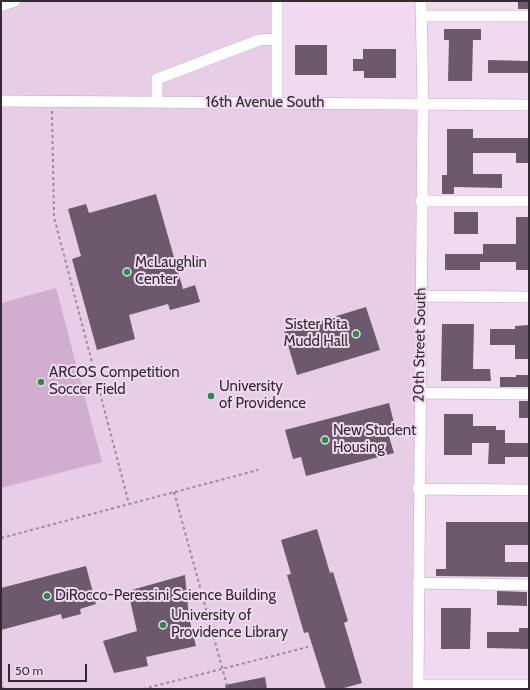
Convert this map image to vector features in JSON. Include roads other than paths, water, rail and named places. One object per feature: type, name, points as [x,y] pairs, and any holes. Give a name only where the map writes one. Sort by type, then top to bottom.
[{"type":"street","points":[[1,6],[15,1]]},
{"type":"street","points":[[277,1],[277,103]]},
{"type":"street","name":"20th Street South","points":[[418,687],[418,489],[423,104],[422,1]]},
{"type":"street","points":[[422,16],[529,16]]},
{"type":"street","points":[[157,102],[157,79],[259,40],[277,39]]},
{"type":"street","name":"16th Avenue South","points":[[1,100],[529,105]]},
{"type":"street","points":[[421,201],[529,201]]},
{"type":"street","points":[[421,296],[529,297]]},
{"type":"street","points":[[420,393],[529,394]]},
{"type":"street","points":[[418,489],[529,490]]},
{"type":"street","points":[[418,583],[529,584]]},
{"type":"street","points":[[418,687],[529,685]]},
{"type":"place","name":"McLaughlin Center","points":[[127,272]]},
{"type":"place","name":"Sister Rita Mudd Hall","points":[[356,334]]},
{"type":"place","name":"ARCOS Competition Soccer Field","points":[[41,382]]},
{"type":"place","name":"University of Providence","points":[[211,396]]},
{"type":"place","name":"New Student Housing","points":[[325,440]]},
{"type":"place","name":"DiRocco-Peressini Science Building","points":[[47,596]]},
{"type":"place","name":"University of Providence Library","points":[[163,625]]}]
